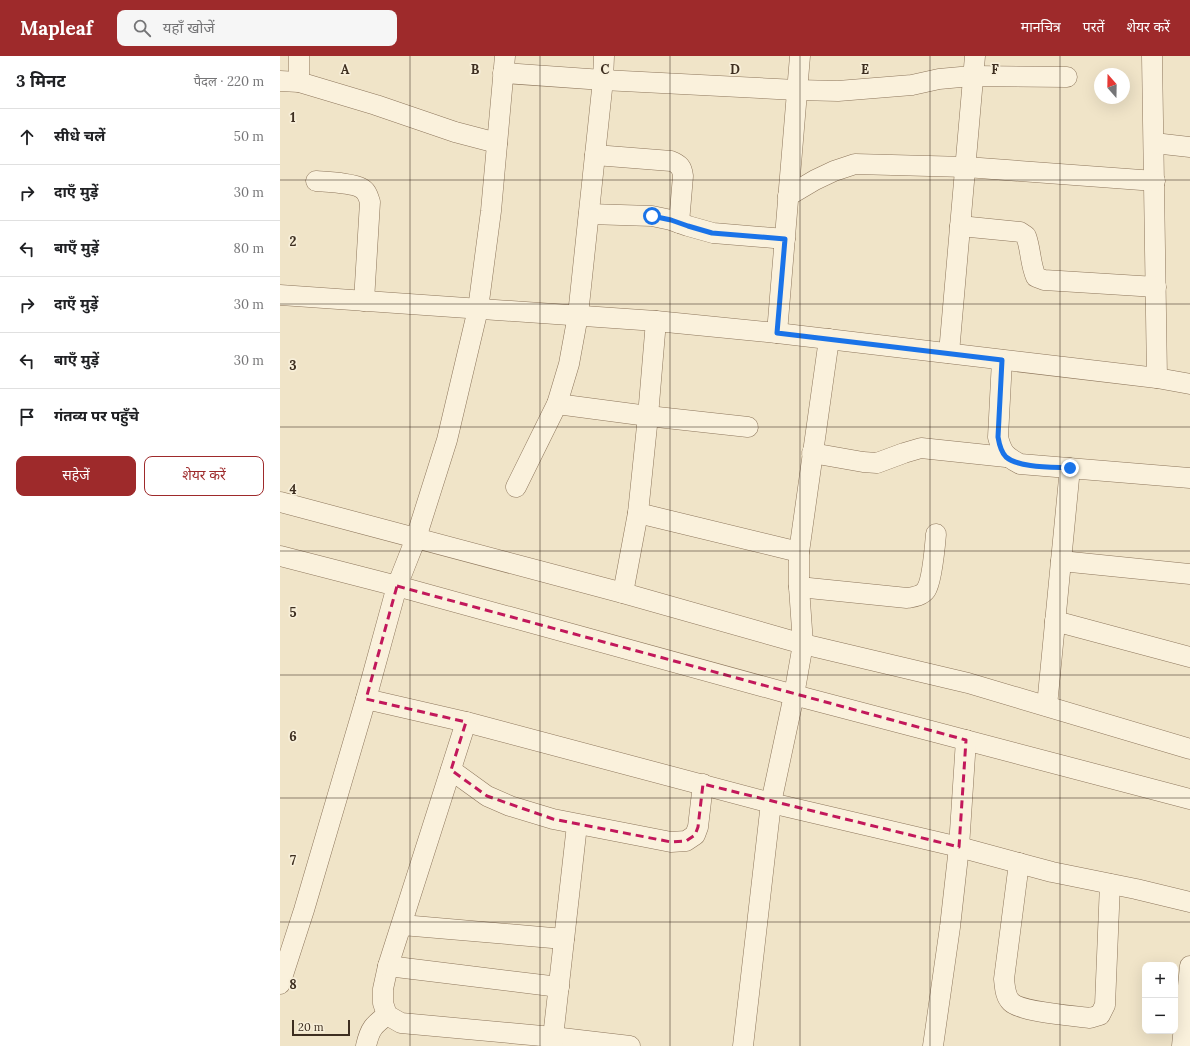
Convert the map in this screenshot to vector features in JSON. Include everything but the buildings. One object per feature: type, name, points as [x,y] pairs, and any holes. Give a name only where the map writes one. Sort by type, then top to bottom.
[{"type":"street","points":[[299,56],[289,82],[376,105],[455,132],[497,144]]},
{"type":"street","points":[[516,487],[557,404],[569,364],[578,315],[603,80],[604,56]]},
{"type":"street","points":[[777,333],[800,56]]},
{"type":"street","points":[[949,353],[966,167],[972,76],[975,56]]},
{"type":"street","points":[[1152,56],[1157,378]]},
{"type":"street","points":[[280,984],[304,910],[366,699],[397,586],[416,538],[447,440],[478,309],[491,211],[504,65],[603,80],[797,90],[845,90],[912,85],[939,79],[972,76],[1067,77]]},
{"type":"street","points":[[1154,143],[1190,147]]},
{"type":"street","points":[[595,155],[671,161],[678,164],[682,168],[683,176],[679,223]]},
{"type":"street","points":[[788,196],[815,180],[834,171],[855,164],[966,167],[1155,181]]},
{"type":"street","points":[[316,181],[355,186],[362,188],[368,194],[370,202],[364,301]]},
{"type":"street","points":[[589,214],[652,216],[671,220],[712,233],[785,239]]},
{"type":"street","points":[[960,226],[1020,232],[1026,236],[1029,245],[1032,268],[1036,277],[1044,280],[1156,287]]},
{"type":"street","points":[[280,295],[656,321],[777,333],[949,353],[1157,378],[1190,384]]},
{"type":"street","points":[[623,593],[638,513],[656,321]]},
{"type":"street","points":[[743,1046],[771,803],[794,695],[803,644],[799,587],[799,552],[829,339]]},
{"type":"street","points":[[1002,360],[998,437],[1001,448],[1006,457]]},
{"type":"street","points":[[557,404],[748,427]]},
{"type":"street","points":[[812,453],[877,464],[904,452],[921,448],[1006,457],[1020,464],[1190,478]]},
{"type":"street","points":[[1046,706],[1070,468]]},
{"type":"street","points":[[280,502],[623,593],[803,644],[968,683],[1190,749]]},
{"type":"street","points":[[638,513],[799,552]]},
{"type":"street","points":[[799,587],[906,598],[918,596],[926,590],[931,574],[936,534]]},
{"type":"street","points":[[280,556],[397,586],[794,695],[1190,799]]},
{"type":"street","points":[[1061,561],[1190,574]]},
{"type":"street","points":[[1055,621],[1190,657]]},
{"type":"street","points":[[366,699],[466,722],[771,803],[959,847],[1052,872],[1190,902]]},
{"type":"street","points":[[466,722],[388,966],[383,989],[383,1003],[388,1015],[401,1023],[552,1041],[630,1046]]},
{"type":"street","points":[[933,1046],[950,927],[959,847],[966,740]]},
{"type":"street","points":[[451,770],[487,796],[510,806],[577,825],[671,842],[686,841],[695,835],[698,827],[703,784]]},
{"type":"street","points":[[552,1041],[577,825]]},
{"type":"street","points":[[1019,863],[1004,979],[1005,992],[1012,1002],[1024,1008],[1090,1018],[1100,1015],[1105,1005],[1110,884]]},
{"type":"street","points":[[402,925],[564,939]]},
{"type":"street","points":[[388,966],[559,987]]},
{"type":"street","points":[[1182,1046],[1190,966]]},
{"type":"street","points":[[366,1046],[368,1036],[374,1025],[388,1015]]},
{"type":"highlighted area","points":[[397,586],[966,740],[959,847],[703,784],[698,827],[695,835],[686,841],[671,842],[553,819],[487,796],[451,770],[466,722],[366,699]]},
{"type":"route","points":[[652,216],[671,220],[712,233],[733,236],[785,239],[777,333],[1002,360],[998,437],[1001,448],[1006,457],[1020,464],[1070,468]]}]
